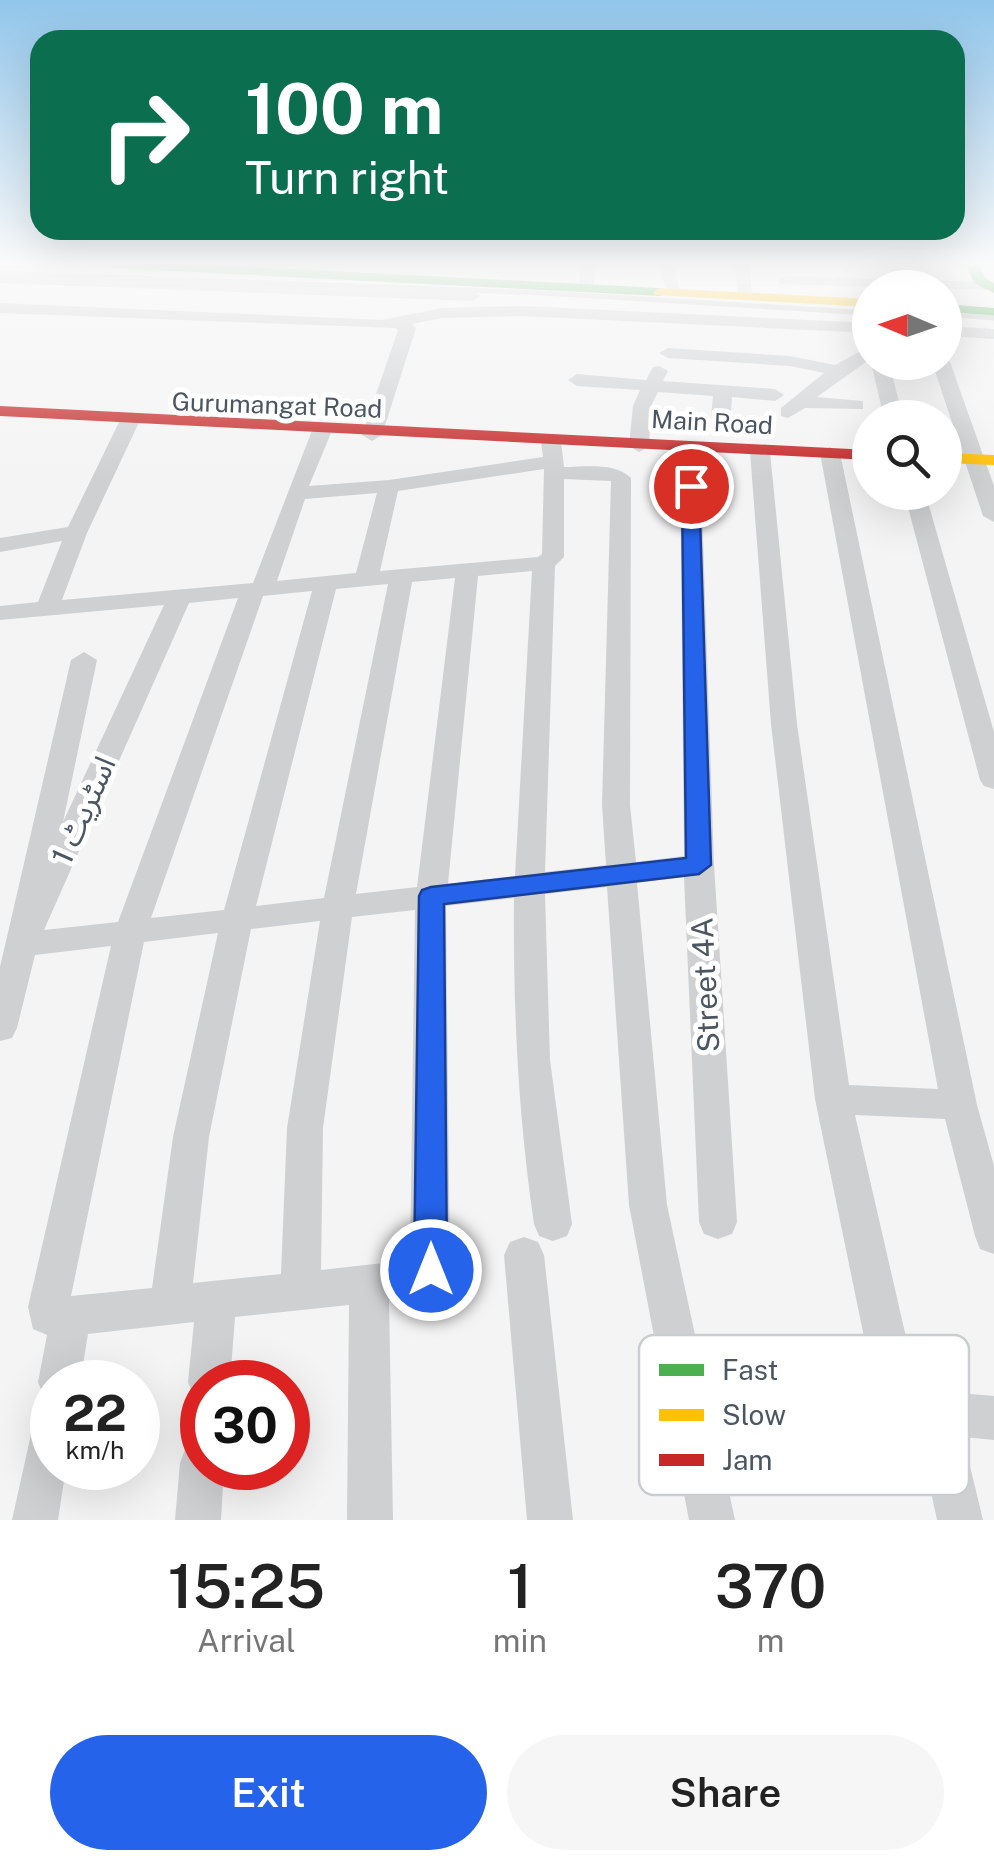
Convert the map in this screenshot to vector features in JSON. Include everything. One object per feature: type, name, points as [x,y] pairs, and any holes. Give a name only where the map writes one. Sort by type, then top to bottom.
[{"type":"street","points":[[372,432],[405,335]]},
{"type":"street","points":[[640,446],[642,406],[668,353],[670,335]]},
{"type":"street","points":[[668,353],[790,361],[838,371]]},
{"type":"street","points":[[852,362],[794,408],[852,406]]},
{"type":"street","points":[[577,380],[775,395]]},
{"type":"street","points":[[948,380],[984,460],[994,516]]},
{"type":"street","points":[[720,426],[723,390]]},
{"type":"street","points":[[0,411],[127,422]]},
{"type":"street","points":[[0,420],[127,422]]},
{"type":"street","points":[[47,608],[127,422]]},
{"type":"street","name":"Main Road","points":[[127,422],[372,432],[554,458],[640,446],[852,454]]},
{"type":"street","points":[[321,431],[130,932],[47,1314],[52,1318],[430,1278],[431,896],[467,572]]},
{"type":"street","name":"Street 4A","points":[[690,449],[699,865],[718,1222]]},
{"type":"street","points":[[760,452],[784,724],[833,1098],[885,1335]]},
{"type":"street","points":[[830,453],[958,1105],[994,1236]]},
{"type":"street","points":[[296,493],[389,486],[554,458],[621,478],[616,805],[648,1205],[674,1335]]},
{"type":"street","points":[[0,613],[544,563],[554,557],[554,458]]},
{"type":"street","points":[[366,580],[389,486]]},
{"type":"street","points":[[919,510],[994,780]]},
{"type":"street","points":[[0,546],[18,539],[76,533]]},
{"type":"street","points":[[544,563],[530,885],[537,1138],[553,1224]]},
{"type":"street","points":[[300,1292],[305,1128],[338,908],[400,578]]},
{"type":"street","points":[[170,1305],[191,1138],[237,919],[326,584]]},
{"type":"street","name":"اسٹریٹ 1","points":[[0,1028],[22,944],[180,596]]},
{"type":"street","points":[[84,660],[22,944],[699,865]]},
{"type":"street","points":[[833,1098],[958,1105]]},
{"type":"street","points":[[524,1255],[550,1520]]},
{"type":"street","points":[[369,1285],[370,1520]]},
{"type":"street","points":[[211,1360],[216,1300]]},
{"type":"street","points":[[64,1360],[72,1315]]},
{"type":"street","points":[[969,1416],[994,1418]]},
{"type":"street","points":[[35,1520],[40,1490]]},
{"type":"street","points":[[198,1520],[200,1490]]},
{"type":"street","points":[[707,1495],[712,1520]]},
{"type":"street","points":[[953,1495],[960,1520]]},
{"type":"traffic: slow","points":[[962,459],[994,460]]},
{"type":"traffic: jam","points":[[0,411],[852,454]]},
{"type":"route","points":[[431,1270],[431,896],[699,865],[691,486]]}]
